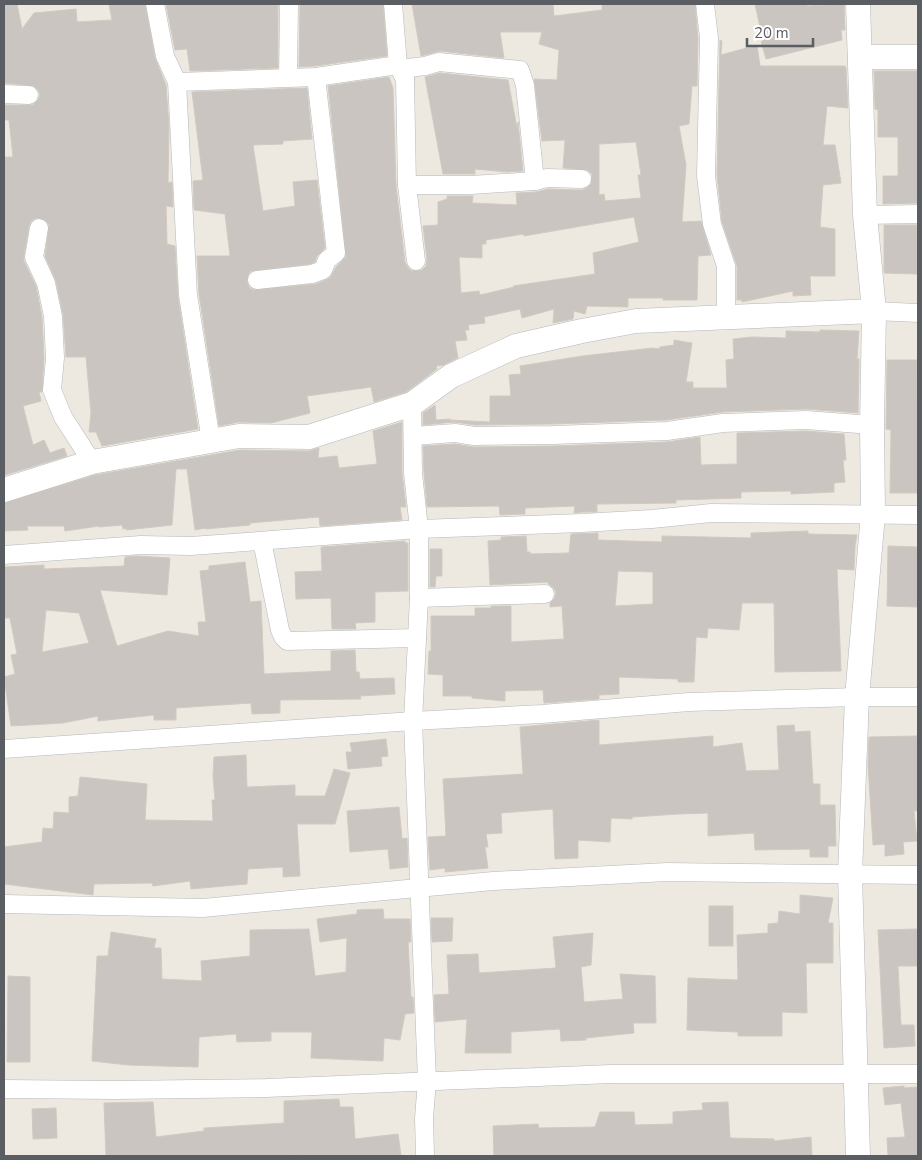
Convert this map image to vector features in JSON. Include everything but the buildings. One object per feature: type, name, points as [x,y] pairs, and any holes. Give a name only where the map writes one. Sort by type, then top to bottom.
[{"type":"street","points":[[155,4],[165,56],[177,82],[188,295],[211,441]]},
{"type":"street","points":[[288,77],[290,4]]},
{"type":"street","points":[[393,4],[401,72],[407,185],[416,261]]},
{"type":"street","points":[[705,4],[709,38],[706,176],[712,224],[726,266],[726,317]]},
{"type":"street","points":[[858,4],[865,215],[874,311],[873,514],[857,697],[850,874],[858,1156]]},
{"type":"street","points":[[860,57],[918,57]]},
{"type":"street","points":[[401,72],[400,69],[439,62],[520,70],[525,85],[535,181]]},
{"type":"street","points":[[177,82],[401,72]]},
{"type":"street","points":[[257,280],[312,274],[323,270],[327,260],[336,252],[316,77]]},
{"type":"street","points":[[4,94],[29,95]]},
{"type":"street","points":[[407,185],[471,185],[535,181],[547,178],[582,179]]},
{"type":"street","points":[[865,215],[918,214]]},
{"type":"street","points":[[39,228],[34,256],[46,283],[53,316],[56,358],[52,390],[63,417],[92,462]]},
{"type":"street","points":[[4,490],[92,462],[211,441],[240,436],[309,437],[412,404],[451,376],[516,346],[582,330],[636,321],[874,311],[918,313]]},
{"type":"street","points":[[412,404],[413,473],[419,529],[419,598],[413,720],[427,1080],[424,1118],[425,1156]]},
{"type":"street","points":[[412,436],[455,433],[474,436],[554,436],[667,431],[722,423],[806,420],[872,425]]},
{"type":"street","points":[[4,555],[141,545],[191,546],[419,529],[652,519],[710,512],[918,515]]},
{"type":"street","points":[[262,541],[280,630],[282,637],[287,641],[417,638]]},
{"type":"street","points":[[419,598],[545,594]]},
{"type":"street","points":[[4,749],[413,720],[542,714],[689,702],[918,697]]},
{"type":"street","points":[[4,904],[203,908],[493,881],[667,872],[918,874]]},
{"type":"street","points":[[4,1089],[247,1088],[611,1074],[918,1074]]}]
